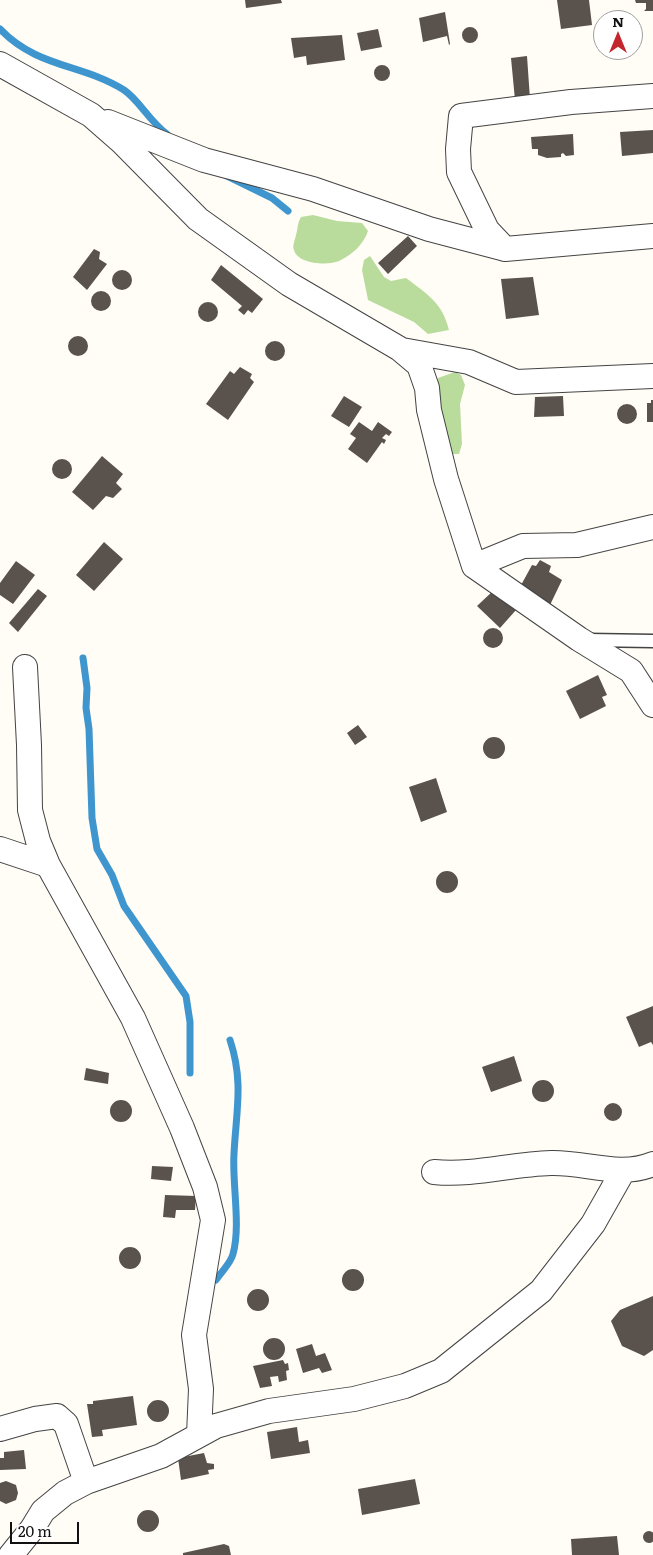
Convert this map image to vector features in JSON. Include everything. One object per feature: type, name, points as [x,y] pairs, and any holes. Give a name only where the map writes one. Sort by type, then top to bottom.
[{"type":"street","points":[[0,64],[91,115],[204,160],[313,188],[429,230],[505,249],[653,236]]},
{"type":"street","points":[[505,249],[487,230],[459,172],[458,150],[461,116],[571,102],[653,96]]},
{"type":"street","points":[[91,115],[123,143],[198,219],[289,284],[400,349],[419,365],[427,388],[429,410],[446,479],[474,566],[579,639],[631,671],[653,705]]},
{"type":"street","points":[[400,349],[469,362],[516,382],[653,376]]},
{"type":"street","points":[[474,566],[523,546],[577,545],[653,527]]},
{"type":"street","points":[[25,667],[30,810],[38,841],[48,865],[133,1018],[182,1128],[205,1187],[213,1220],[194,1335],[201,1389],[199,1435]]},
{"type":"street","points":[[0,849],[48,865]]},
{"type":"street","points":[[434,1172],[453,1174],[482,1172],[511,1166],[553,1163],[623,1171],[653,1164]]},
{"type":"street","points":[[11,1555],[32,1530],[43,1511],[65,1493],[86,1482],[160,1456],[216,1426],[269,1411],[354,1399],[405,1386],[441,1371],[541,1291],[593,1224],[623,1171]]},
{"type":"street","points":[[0,1429],[35,1418],[57,1416],[66,1424],[86,1482]]},
{"type":"lane","points":[[579,639],[653,641]]},
{"type":"green space","points":[[313,215],[337,221],[362,223],[368,231],[357,249],[339,261],[334,263],[314,263],[307,261],[296,255],[293,245],[301,217]]},
{"type":"green space","points":[[370,256],[384,277],[391,281],[406,278],[433,300],[442,312],[449,330],[428,334],[414,322],[368,300],[362,270],[364,260]]},
{"type":"green space","points":[[455,372],[461,375],[465,385],[460,404],[462,444],[459,454],[445,454],[434,388],[438,378]]},
{"type":"building","points":[[245,0],[281,0],[282,3],[246,8]]},
{"type":"building","points":[[557,0],[589,0],[592,25],[561,29]]},
{"type":"building","points":[[635,0],[653,0],[653,11],[644,11],[646,3],[636,3]]},
{"type":"building","points":[[445,12],[450,44],[447,36],[423,42],[419,18]]},
{"type":"building","points":[[467,27],[473,27],[478,32],[476,41],[467,43],[462,38],[462,32]]},
{"type":"building","points":[[378,29],[382,47],[361,51],[357,33]]},
{"type":"building","points":[[342,35],[345,60],[307,65],[306,56],[294,58],[291,38]]},
{"type":"building","points":[[527,56],[530,99],[515,100],[511,58]]},
{"type":"building","points":[[379,65],[385,65],[390,70],[388,79],[379,81],[374,76],[374,70]]},
{"type":"building","points":[[653,130],[653,153],[622,156],[620,132]]},
{"type":"building","points":[[573,134],[574,155],[566,156],[563,153],[561,157],[547,158],[538,155],[538,149],[532,149],[531,137]]},
{"type":"building","points":[[408,236],[417,246],[388,274],[378,263]]},
{"type":"building","points":[[94,249],[100,252],[99,259],[107,264],[87,290],[73,277]]},
{"type":"building","points":[[221,265],[263,299],[252,313],[248,310],[244,315],[238,310],[242,306],[211,280]]},
{"type":"building","points":[[122,270],[129,273],[132,280],[129,287],[122,290],[115,287],[112,280],[115,273]]},
{"type":"building","points":[[533,277],[539,315],[506,319],[501,279]]},
{"type":"building","points":[[101,291],[108,294],[111,301],[108,308],[101,311],[94,308],[91,301],[94,294]]},
{"type":"building","points":[[208,302],[215,305],[218,312],[215,319],[208,322],[201,319],[198,312],[201,305]]},
{"type":"building","points":[[78,336],[85,339],[88,346],[85,353],[78,356],[71,353],[68,346],[71,339]]},
{"type":"building","points":[[275,341],[282,344],[285,351],[282,358],[275,361],[268,358],[265,351],[268,344]]},
{"type":"building","points":[[240,367],[252,374],[250,378],[254,382],[228,420],[206,404],[230,371],[234,374]]},
{"type":"building","points":[[344,396],[362,407],[349,427],[331,416]]},
{"type":"building","points":[[563,396],[564,416],[534,417],[535,397]]},
{"type":"building","points":[[651,400],[653,400],[653,422],[647,422],[647,403],[651,403]]},
{"type":"building","points":[[627,404],[634,407],[637,414],[634,421],[627,424],[620,421],[617,414],[620,407]]},
{"type":"building","points":[[359,422],[372,431],[378,422],[392,432],[389,436],[386,434],[382,438],[386,440],[384,444],[382,442],[367,463],[348,449],[356,438],[350,434]]},
{"type":"building","points":[[102,456],[123,474],[116,483],[122,489],[113,498],[106,496],[93,510],[72,492]]},
{"type":"building","points":[[62,459],[69,462],[72,469],[69,476],[62,479],[55,476],[52,469],[55,462]]},
{"type":"building","points":[[104,542],[123,559],[94,591],[76,575]]},
{"type":"building","points":[[540,560],[551,566],[549,572],[562,580],[550,605],[520,587],[532,565],[536,566]]},
{"type":"building","points":[[16,561],[35,575],[13,604],[0,595],[0,583]]},
{"type":"building","points":[[38,589],[47,596],[18,632],[9,623]]},
{"type":"building","points":[[494,590],[516,610],[500,628],[477,606]]},
{"type":"building","points":[[493,628],[500,631],[503,638],[500,645],[493,648],[486,645],[483,638],[486,631]]},
{"type":"building","points":[[598,675],[607,695],[602,697],[606,706],[580,719],[566,691]]},
{"type":"building","points":[[358,725],[367,737],[355,745],[347,733]]},
{"type":"building","points":[[494,737],[502,740],[505,748],[502,756],[494,759],[486,756],[483,748],[486,740]]},
{"type":"building","points":[[436,778],[447,812],[421,822],[409,787]]},
{"type":"building","points":[[447,871],[455,874],[458,882],[455,890],[447,893],[439,890],[436,882],[439,874]]},
{"type":"building","points":[[653,1006],[653,1045],[651,1042],[639,1047],[626,1017]]},
{"type":"building","points":[[514,1056],[522,1081],[491,1092],[482,1067]]},
{"type":"building","points":[[86,1068],[109,1073],[108,1084],[84,1080]]},
{"type":"building","points":[[543,1080],[551,1083],[554,1091],[551,1099],[543,1102],[535,1099],[532,1091],[535,1083]]},
{"type":"building","points":[[117,1100],[125,1100],[132,1107],[132,1115],[125,1122],[117,1122],[110,1115],[110,1107]]},
{"type":"building","points":[[613,1103],[619,1106],[622,1112],[619,1118],[613,1121],[607,1118],[604,1112],[607,1106]]},
{"type":"building","points":[[152,1166],[173,1167],[171,1181],[151,1179]]},
{"type":"building","points":[[165,1195],[196,1196],[195,1210],[176,1210],[175,1218],[163,1217]]},
{"type":"building","points":[[126,1247],[134,1247],[141,1254],[141,1262],[134,1269],[126,1269],[119,1262],[119,1254]]},
{"type":"building","points":[[349,1269],[357,1269],[364,1276],[364,1284],[357,1291],[349,1291],[342,1284],[342,1276]]},
{"type":"building","points":[[254,1289],[262,1289],[269,1296],[269,1304],[262,1311],[254,1311],[247,1304],[247,1296]]},
{"type":"building","points":[[653,1296],[653,1350],[644,1356],[622,1346],[611,1321],[620,1310]]},
{"type":"building","points":[[274,1338],[282,1341],[285,1349],[282,1357],[274,1360],[266,1357],[263,1349],[266,1341]]},
{"type":"building","points":[[312,1344],[316,1356],[325,1353],[332,1370],[322,1373],[319,1368],[303,1373],[296,1349]]},
{"type":"building","points":[[283,1360],[285,1364],[288,1363],[289,1370],[286,1371],[287,1380],[279,1382],[278,1376],[270,1377],[272,1386],[260,1388],[253,1366]]},
{"type":"building","points":[[133,1396],[137,1425],[102,1430],[103,1436],[92,1437],[87,1404],[93,1404],[93,1401]]},
{"type":"building","points":[[154,1400],[162,1400],[169,1407],[169,1415],[162,1422],[154,1422],[147,1415],[147,1407]]},
{"type":"building","points":[[297,1427],[299,1442],[308,1440],[310,1453],[271,1459],[267,1432]]},
{"type":"building","points":[[24,1450],[26,1469],[0,1470],[0,1458],[4,1458],[4,1452]]},
{"type":"building","points":[[204,1453],[207,1463],[214,1464],[214,1469],[208,1470],[209,1474],[181,1480],[178,1458]]},
{"type":"building","points":[[415,1479],[420,1504],[362,1515],[358,1489]]},
{"type":"building","points":[[6,1481],[16,1485],[18,1493],[16,1500],[6,1504],[0,1501],[0,1483]]},
{"type":"building","points":[[144,1510],[152,1510],[159,1517],[159,1525],[152,1532],[144,1532],[137,1525],[137,1517]]},
{"type":"building","points":[[647,1531],[651,1531],[655,1537],[651,1543],[647,1543],[643,1539],[643,1535]]},
{"type":"building","points":[[617,1536],[619,1555],[572,1555],[571,1539]]},
{"type":"building","points":[[224,1544],[229,1546],[231,1555],[183,1555],[183,1553]]},
{"type":"waterway","points":[[0,29],[14,42],[45,59],[93,75],[124,90],[135,99],[167,134]]},
{"type":"waterway","points":[[225,175],[272,198],[288,211]]},
{"type":"waterway","points":[[83,658],[87,688],[86,708],[89,729],[92,818],[97,849],[112,875],[124,906],[186,996],[190,1022],[190,1073]]},
{"type":"waterway","points":[[216,1280],[232,1257],[236,1231],[234,1165],[238,1083],[230,1040]]}]
